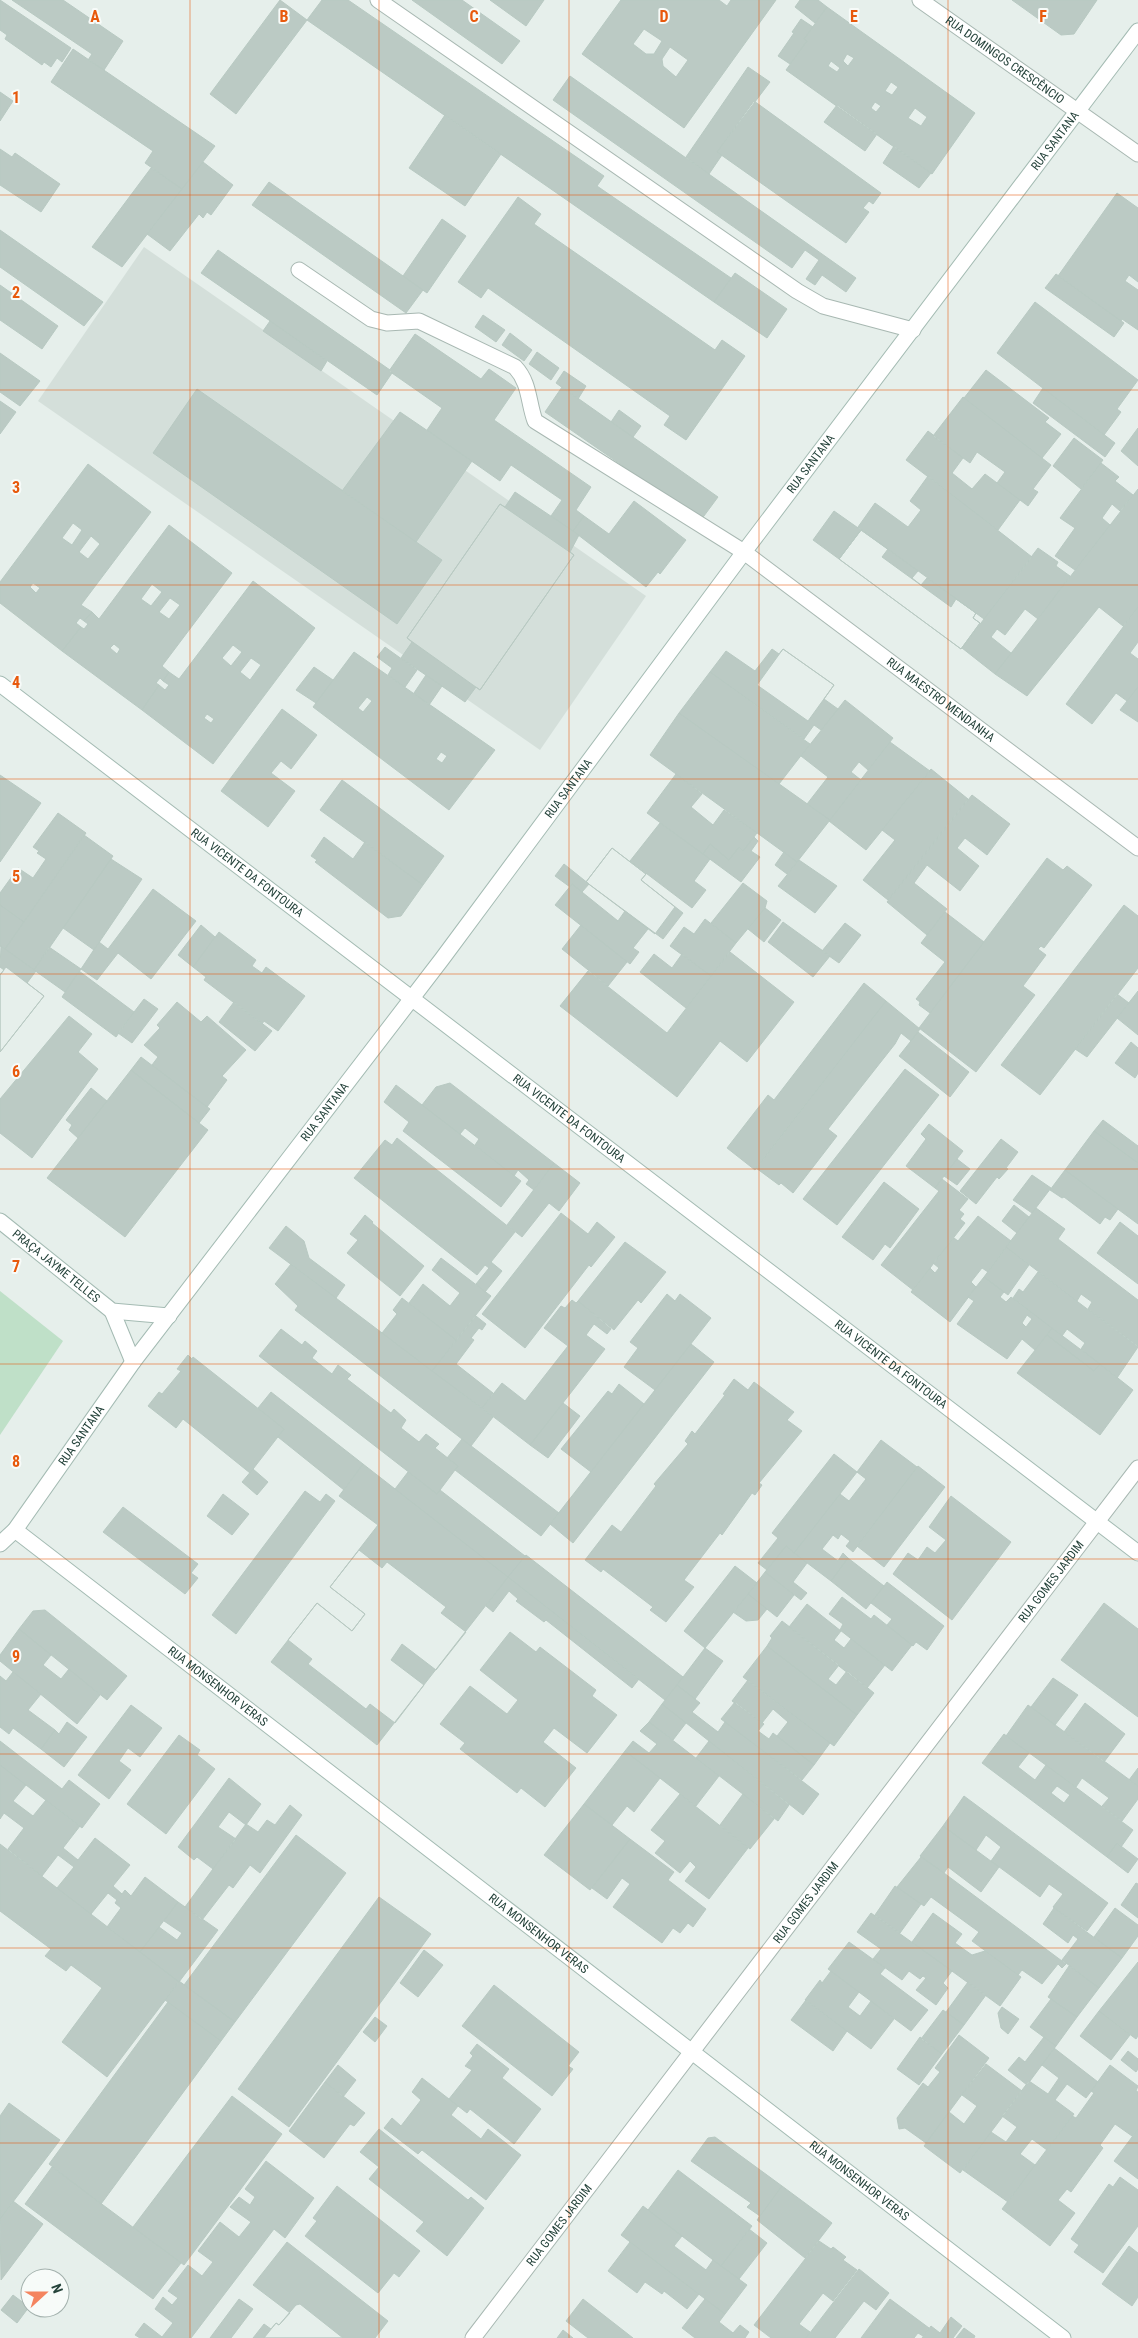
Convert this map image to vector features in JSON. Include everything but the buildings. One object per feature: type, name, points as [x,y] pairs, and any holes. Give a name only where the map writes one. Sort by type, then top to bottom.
[{"type":"street","points":[[378,0],[796,292],[823,306],[913,330]]},
{"type":"street","name":"RUA DOMINGOS CRESCÊNCIO","points":[[920,0],[1138,154]]},
{"type":"street","name":"RUA SANTANA","points":[[0,1544],[15,1530],[134,1362],[413,998],[744,552],[1138,32]]},
{"type":"street","name":"RUA MAESTRO MENDANHA","points":[[299,270],[371,318],[387,323],[418,321],[515,367],[523,375],[528,385],[535,421],[744,552],[1138,848]]},
{"type":"street","name":"RUA VICENTE DA FONTOURA","points":[[0,684],[1138,1553]]},
{"type":"street","name":"PRAÇA JAYME TELLES","points":[[0,1221],[112,1311],[134,1362]]},
{"type":"street","name":"PRAÇA JAYME TELLES","points":[[112,1311],[169,1316]]},
{"type":"street","name":"RUA GOMES JARDIM","points":[[473,2338],[1138,1468]]},
{"type":"street","name":"RUA MONSENHOR VERAS","points":[[15,1530],[1062,2338]]},
{"type":"shaded area","points":[[144,247],[646,596],[540,750],[38,401]]},
{"type":"green space","points":[[0,1291],[63,1341],[0,1435]]}]
